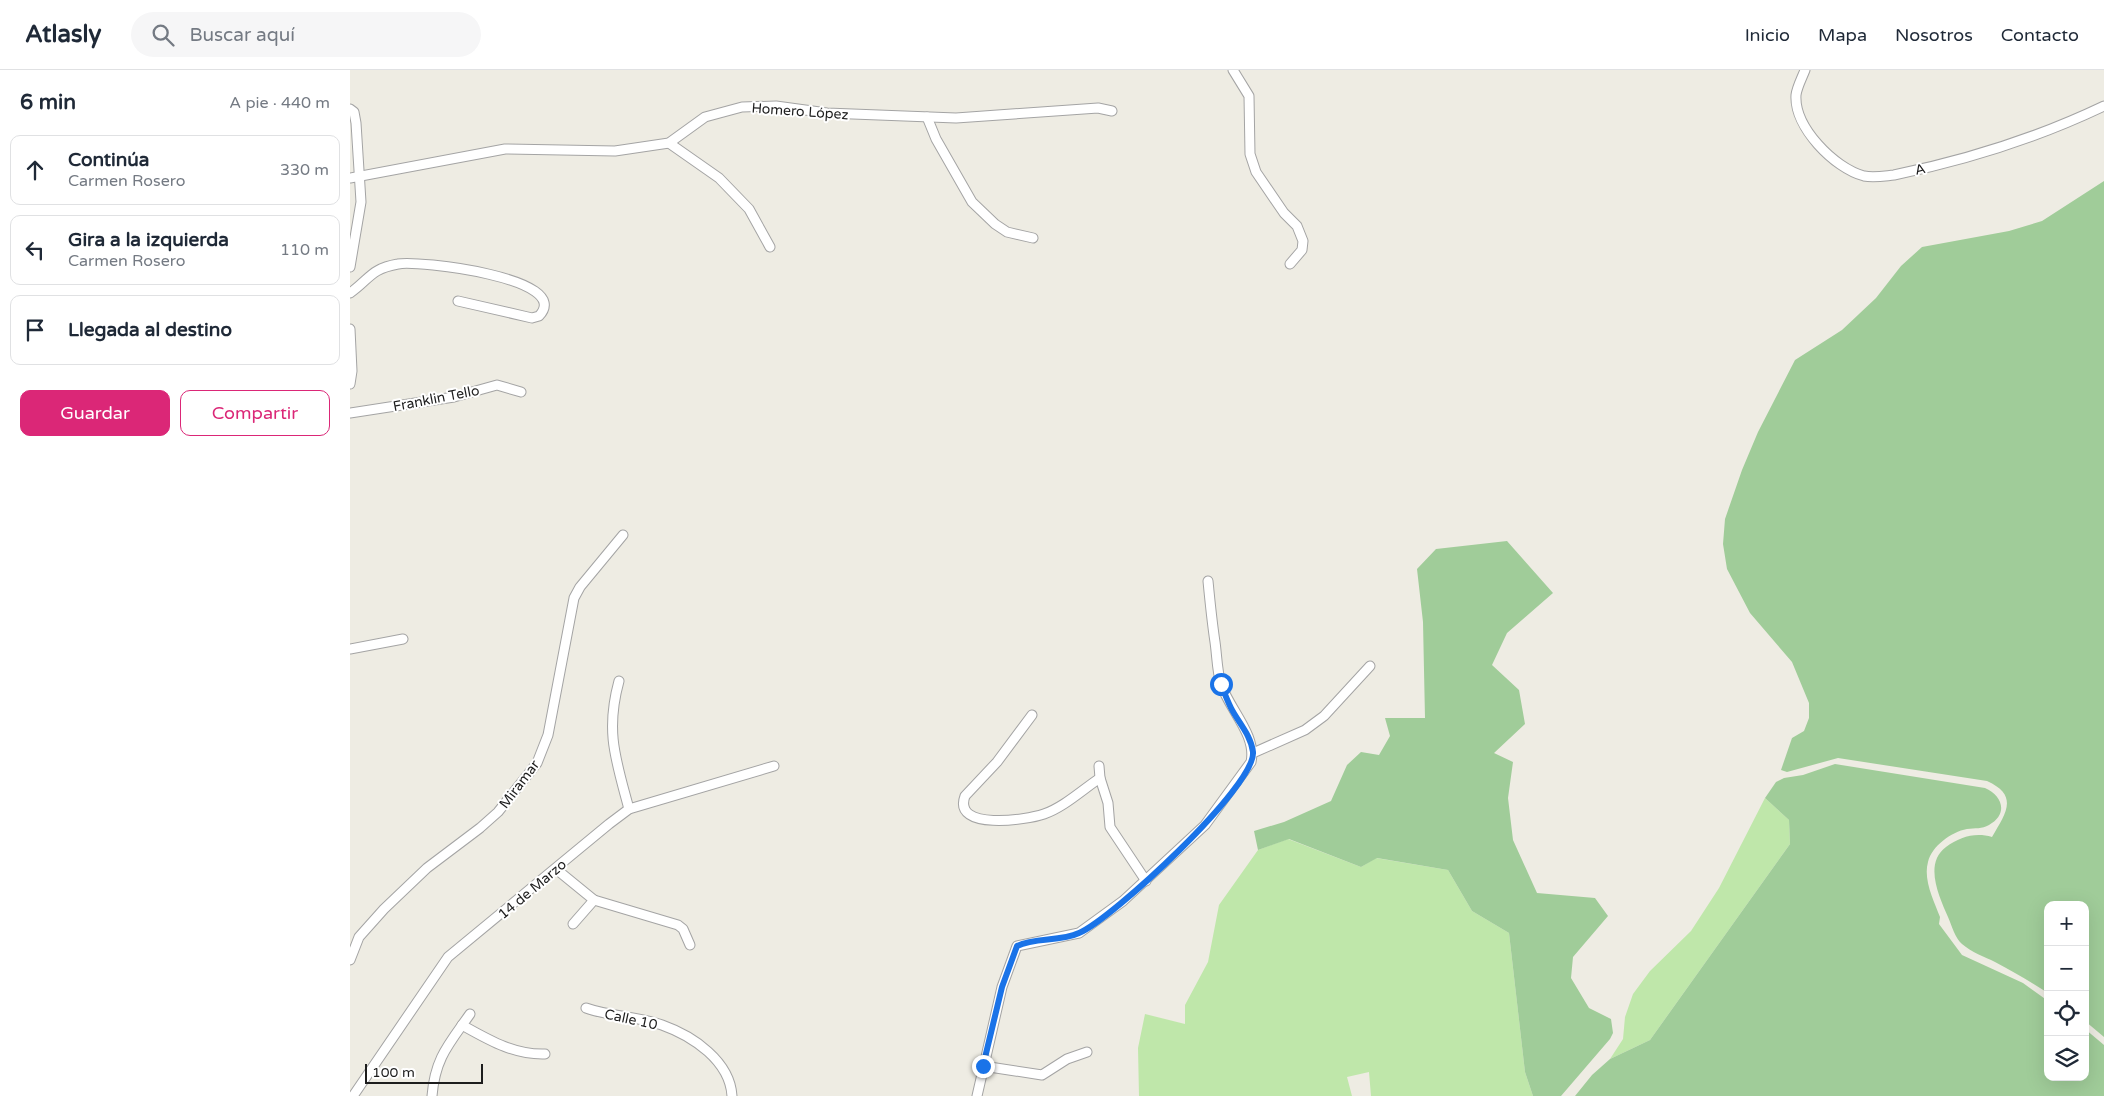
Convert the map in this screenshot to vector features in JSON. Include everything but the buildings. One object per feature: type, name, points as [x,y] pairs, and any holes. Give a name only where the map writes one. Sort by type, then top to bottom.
[{"type":"street","points":[[1233,70],[1249,96],[1250,154],[1256,172],[1284,212],[1297,226],[1303,241],[1302,250],[1290,264]]},
{"type":"street","name":"A","points":[[1805,70],[1796,94],[1797,110],[1803,126],[1823,148],[1847,169],[1864,176],[1894,175],[1991,152],[2068,123],[2104,106]]},
{"type":"street","name":"Homero López","points":[[350,178],[505,149],[615,151],[670,143],[705,117],[742,107],[776,106],[827,113],[956,118],[1098,108],[1112,111]]},
{"type":"street","points":[[350,267],[361,202],[356,123],[351,109]]},
{"type":"street","points":[[927,117],[936,139],[972,202],[995,224],[1007,232],[1033,238]]},
{"type":"street","points":[[670,143],[719,178],[743,203],[758,223],[770,247]]},
{"type":"street","points":[[350,293],[375,270],[400,263],[481,272],[512,280],[540,296],[544,301],[544,308],[539,316],[532,318],[458,301]]},
{"type":"street","points":[[350,329],[352,371],[350,384]]},
{"type":"street","name":"Franklin Tello","points":[[350,413],[454,397],[498,386],[521,392]]},
{"type":"street","name":"Miramar","points":[[350,960],[355,937],[427,868],[492,817],[537,763],[548,735],[574,598],[580,587],[623,535]]},
{"type":"street","points":[[976,1096],[1002,987],[1017,946],[1080,933],[1146,881],[1205,825],[1245,773],[1253,753],[1250,742],[1231,709],[1221,684],[1211,623],[1208,581]]},
{"type":"street","points":[[350,649],[403,639]]},
{"type":"street","points":[[1253,753],[1305,730],[1324,716],[1370,666]]},
{"type":"street","points":[[619,681],[613,704],[612,736],[629,809]]},
{"type":"street","points":[[1032,715],[997,762],[966,796],[963,802],[968,814],[984,820],[1038,816],[1051,811],[1100,778]]},
{"type":"street","name":"14 de Marzo","points":[[353,1096],[448,957],[629,809],[774,766]]},
{"type":"street","points":[[1099,766],[1100,778],[1108,799],[1112,830],[1146,881]]},
{"type":"street","points":[[556,868],[594,900],[678,925],[683,929],[690,945]]},
{"type":"street","points":[[573,924],[594,900]]},
{"type":"street","name":"Calle 10","points":[[586,1008],[608,1015],[661,1024],[689,1038],[710,1053],[724,1069],[731,1084],[732,1096]]},
{"type":"street","points":[[432,1096],[433,1080],[440,1057],[470,1014]]},
{"type":"street","points":[[462,1025],[514,1051],[528,1055],[545,1054]]},
{"type":"street","points":[[983,1066],[1042,1075],[1067,1060],[1087,1052]]},
{"type":"green space","points":[[2104,181],[2104,1037],[2089,1024],[2089,901],[2044,901],[2044,990],[1962,944],[1954,932],[1935,881],[1935,862],[1939,854],[1946,847],[1968,836],[1992,837],[2007,806],[2007,799],[2004,793],[1997,787],[1987,781],[1838,758],[1787,772],[1781,770],[1792,738],[1804,731],[1809,718],[1809,703],[1792,662],[1750,613],[1727,569],[1723,544],[1725,519],[1742,470],[1758,432],[1795,360],[1842,330],[1876,298],[1901,266],[1922,247],[2009,231],[2042,221]]},
{"type":"green space","points":[[1507,541],[1553,593],[1507,633],[1492,665],[1519,690],[1525,724],[1494,753],[1513,762],[1508,798],[1513,840],[1537,893],[1595,898],[1608,916],[1573,957],[1571,978],[1589,1008],[1611,1019],[1613,1033],[1610,1039],[1561,1096],[1533,1096],[1525,1072],[1509,933],[1472,911],[1448,870],[1377,858],[1361,867],[1289,839],[1258,850],[1254,831],[1284,822],[1331,801],[1347,765],[1361,752],[1379,755],[1390,736],[1385,718],[1425,718],[1423,622],[1417,569],[1436,549]]},
{"type":"green space","points":[[1835,764],[1985,788],[1996,795],[2001,805],[2001,810],[1995,821],[1984,827],[1955,833],[1938,845],[1930,856],[1927,876],[1940,917],[1939,924],[1962,955],[2023,983],[2044,998],[2044,1081],[2089,1081],[2089,1032],[2104,1045],[2104,1096],[1575,1096],[1592,1075],[1610,1059],[1650,1040],[1790,844],[1789,820],[1765,798],[1776,782],[1784,778],[1803,775]]},
{"type":"green space","points":[[1765,798],[1789,820],[1790,844],[1650,1040],[1610,1059],[1623,1039],[1625,1017],[1633,994],[1650,971],[1691,931],[1719,888]]},
{"type":"green space","points":[[1288,839],[1361,867],[1376,858],[1448,870],[1472,911],[1509,933],[1525,1072],[1533,1096],[1371,1096],[1369,1072],[1347,1077],[1352,1096],[1139,1096],[1138,1048],[1145,1014],[1185,1024],[1185,1005],[1208,962],[1219,905],[1258,850]]},
{"type":"route","points":[[983,1066],[1002,987],[1017,946],[1067,937],[1080,933],[1090,927],[1146,881],[1205,825],[1245,773],[1253,753],[1250,742],[1231,709],[1221,684]]}]
